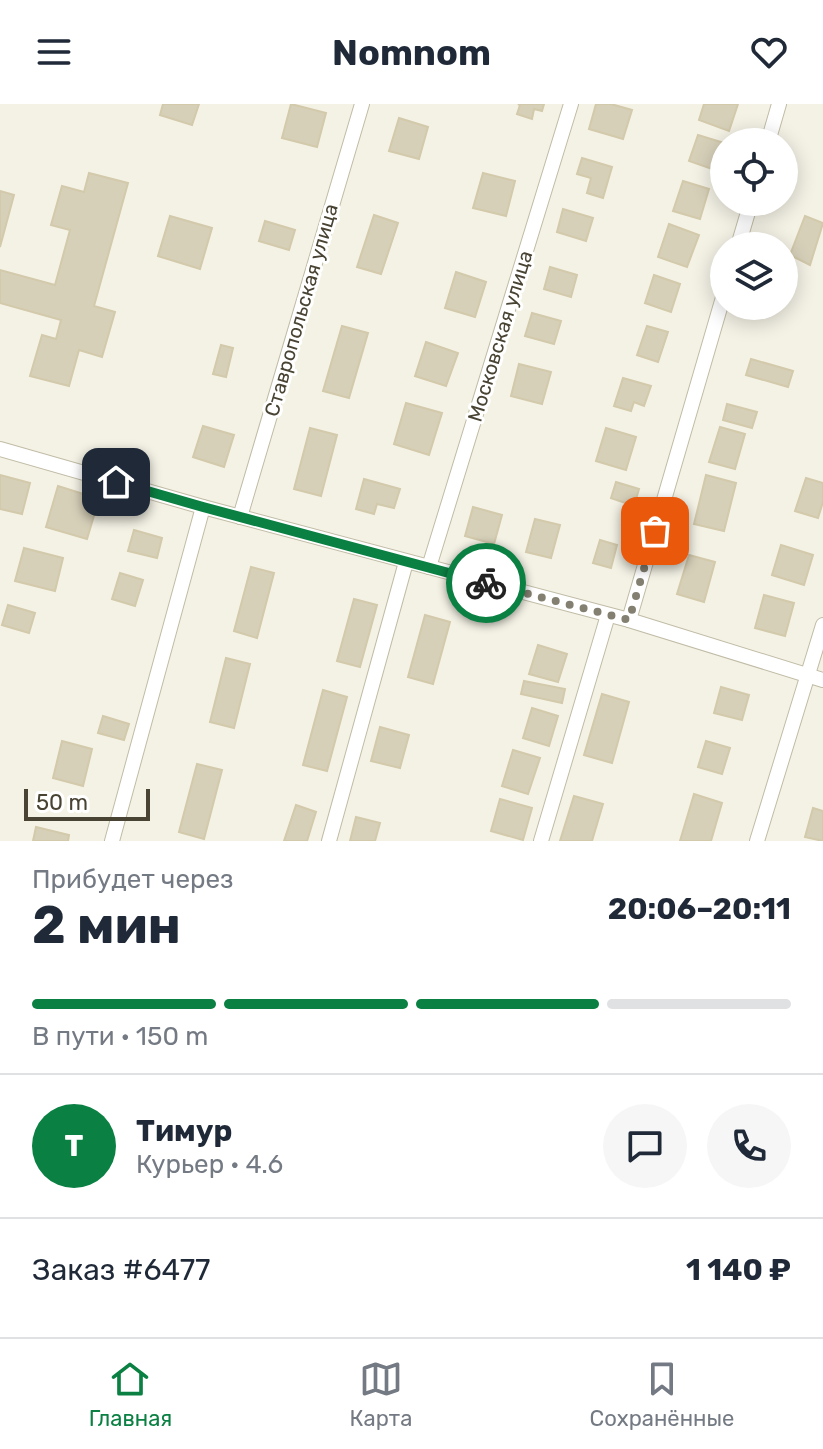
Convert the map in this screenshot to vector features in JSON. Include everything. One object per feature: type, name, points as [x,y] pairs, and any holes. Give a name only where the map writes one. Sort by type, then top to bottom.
[{"type":"street","name":"Ставропольская улица","points":[[240,517],[362,104]]},
{"type":"street","name":"Московская улица","points":[[429,567],[571,104]]},
{"type":"street","points":[[772,128],[779,104]]},
{"type":"street","points":[[629,620],[716,320]]},
{"type":"street","points":[[0,449],[203,507],[629,620],[823,680]]},
{"type":"street","points":[[112,841],[203,507]]},
{"type":"street","points":[[329,841],[406,562]]},
{"type":"street","points":[[541,841],[608,615]]},
{"type":"street","points":[[757,841],[823,625]]},
{"type":"building","points":[[163,104],[199,104],[192,125],[160,115]]},
{"type":"building","points":[[291,104],[326,113],[317,147],[282,138]]},
{"type":"building","points":[[518,104],[544,104],[542,111],[534,109],[532,119],[517,114]]},
{"type":"building","points":[[596,104],[611,104],[632,110],[623,139],[589,129]]},
{"type":"building","points":[[704,104],[738,104],[730,128],[699,120]]},
{"type":"building","points":[[399,118],[428,127],[419,159],[389,151]]},
{"type":"building","points":[[698,135],[710,139],[710,168],[689,161]]},
{"type":"building","points":[[582,158],[612,167],[603,198],[587,193],[591,178],[577,174]]},
{"type":"building","points":[[89,173],[128,183],[94,306],[115,312],[102,357],[79,350],[69,386],[30,376],[42,335],[56,339],[61,320],[0,303],[0,270],[55,285],[70,230],[51,225],[62,186],[84,192]]},
{"type":"building","points":[[483,173],[515,181],[506,216],[473,208]]},
{"type":"building","points":[[683,181],[709,189],[700,219],[673,211]]},
{"type":"building","points":[[0,191],[14,195],[0,247]]},
{"type":"building","points":[[563,209],[593,218],[586,241],[557,232]]},
{"type":"building","points":[[374,215],[398,223],[381,274],[357,267]]},
{"type":"building","points":[[170,216],[212,228],[200,269],[158,256]]},
{"type":"building","points":[[805,216],[823,223],[810,265],[798,259],[798,234]]},
{"type":"building","points":[[265,221],[295,230],[289,250],[259,241]]},
{"type":"building","points":[[669,224],[699,235],[687,267],[658,257]]},
{"type":"building","points":[[550,267],[577,275],[571,297],[544,289]]},
{"type":"building","points":[[456,272],[486,282],[475,317],[445,308]]},
{"type":"building","points":[[654,275],[680,284],[671,312],[645,303]]},
{"type":"building","points":[[532,313],[561,321],[554,344],[525,336]]},
{"type":"building","points":[[342,326],[368,333],[349,398],[323,391]]},
{"type":"building","points":[[647,326],[668,332],[658,362],[637,355]]},
{"type":"building","points":[[426,342],[458,353],[446,386],[415,376]]},
{"type":"building","points":[[221,345],[233,348],[226,377],[213,374]]},
{"type":"building","points":[[751,359],[793,371],[788,387],[746,375]]},
{"type":"building","points":[[519,364],[551,372],[542,404],[511,396]]},
{"type":"building","points":[[623,378],[651,386],[644,406],[634,402],[631,411],[614,406]]},
{"type":"building","points":[[406,403],[442,413],[429,455],[394,444]]},
{"type":"building","points":[[727,404],[757,412],[752,428],[723,420]]},
{"type":"building","points":[[203,426],[234,435],[224,467],[193,457]]},
{"type":"building","points":[[720,427],[745,434],[735,469],[709,462]]},
{"type":"building","points":[[310,428],[337,435],[321,496],[294,489]]},
{"type":"building","points":[[606,428],[636,437],[626,470],[596,461]]},
{"type":"building","points":[[0,475],[30,483],[22,514],[0,509]]},
{"type":"building","points":[[706,475],[736,483],[724,531],[694,524]]},
{"type":"building","points":[[806,478],[823,483],[823,502],[818,518],[795,511]]},
{"type":"building","points":[[364,479],[400,489],[394,508],[377,504],[374,514],[356,509]]},
{"type":"building","points":[[616,482],[639,489],[634,506],[611,498]]},
{"type":"building","points":[[58,486],[99,499],[87,539],[46,527]]},
{"type":"building","points":[[473,507],[502,515],[494,544],[465,536]]},
{"type":"building","points":[[535,519],[560,525],[551,558],[526,552]]},
{"type":"building","points":[[134,530],[162,538],[157,558],[128,551]]},
{"type":"building","points":[[600,540],[617,545],[611,568],[593,563]]},
{"type":"building","points":[[781,545],[813,555],[804,585],[772,575]]},
{"type":"building","points":[[24,548],[63,558],[55,591],[15,581]]},
{"type":"building","points":[[689,555],[715,562],[704,602],[677,594]]},
{"type":"building","points":[[251,567],[274,573],[257,638],[234,631]]},
{"type":"building","points":[[120,573],[143,580],[135,606],[112,599]]},
{"type":"building","points":[[764,595],[794,603],[785,636],[755,628]]},
{"type":"building","points":[[354,599],[377,605],[360,667],[337,661]]},
{"type":"building","points":[[8,605],[35,613],[29,633],[2,625]]},
{"type":"building","points":[[425,615],[450,622],[433,684],[408,677]]},
{"type":"building","points":[[538,645],[567,654],[558,682],[529,674]]},
{"type":"building","points":[[226,658],[250,664],[234,728],[210,722]]},
{"type":"building","points":[[524,681],[565,689],[562,703],[521,694]]},
{"type":"building","points":[[721,687],[749,695],[742,720],[714,713]]},
{"type":"building","points":[[323,690],[347,697],[327,771],[303,765]]},
{"type":"building","points":[[602,694],[629,702],[612,763],[584,755]]},
{"type":"building","points":[[532,708],[558,716],[549,746],[523,738]]},
{"type":"building","points":[[103,716],[129,724],[124,740],[98,733]]},
{"type":"building","points":[[380,727],[409,735],[400,768],[371,761]]},
{"type":"building","points":[[62,741],[92,749],[83,786],[53,778]]},
{"type":"building","points":[[706,741],[730,748],[722,774],[698,767]]},
{"type":"building","points":[[513,750],[540,758],[528,794],[502,786]]},
{"type":"building","points":[[197,764],[222,770],[204,839],[179,832]]},
{"type":"building","points":[[694,794],[722,803],[711,841],[680,841]]},
{"type":"building","points":[[574,796],[603,804],[592,841],[560,841]]},
{"type":"building","points":[[500,799],[532,808],[523,840],[491,831]]},
{"type":"building","points":[[296,805],[316,812],[307,841],[284,841]]},
{"type":"building","points":[[813,808],[823,811],[823,841],[805,837]]},
{"type":"building","points":[[356,817],[380,823],[375,841],[350,841]]},
{"type":"building","points":[[36,827],[69,835],[68,841],[33,841]]},
{"type":"way so far","points":[[486,583],[629,620],[655,531]]},
{"type":"route","points":[[116,482],[486,583]]}]
